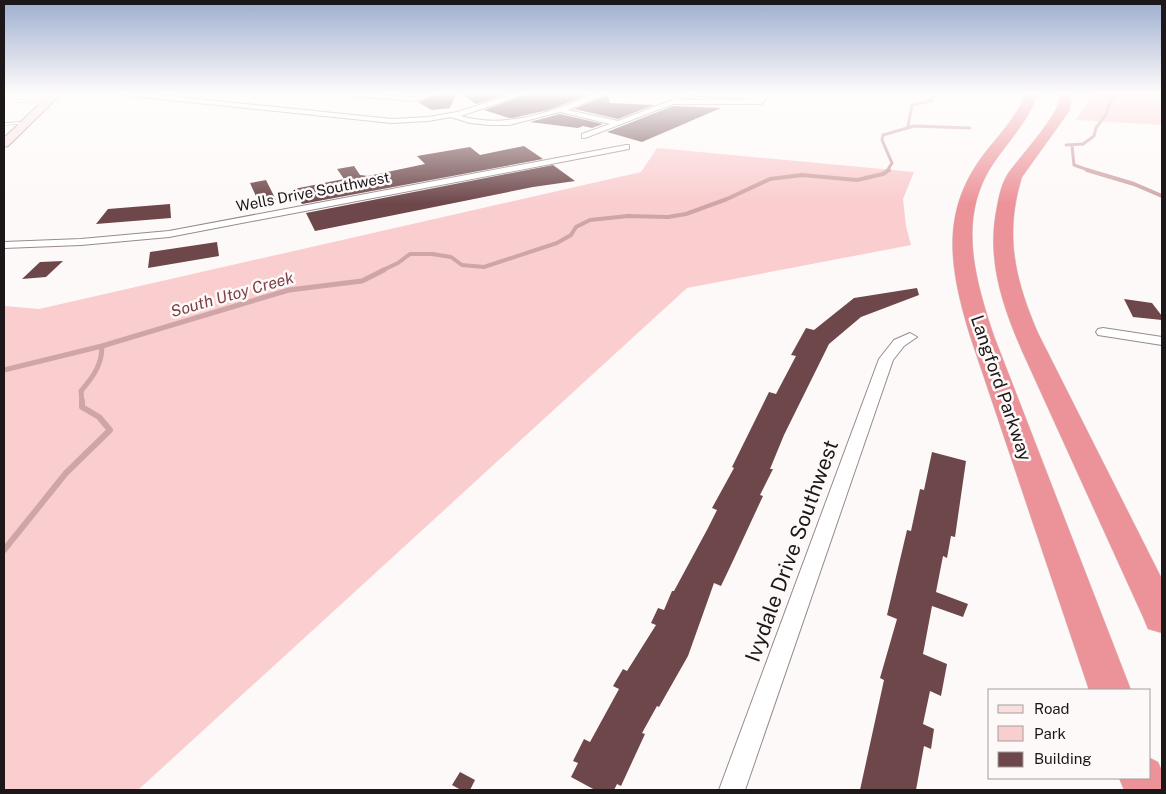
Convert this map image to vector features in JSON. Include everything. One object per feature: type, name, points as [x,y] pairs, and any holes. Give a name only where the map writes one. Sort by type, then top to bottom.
[{"type":"highway","name":"Langford Parkway","points":[[1014,130],[991,156],[973,183],[964,214],[962,246],[968,293],[1034,483],[1110,689]]},
{"type":"highway","points":[[1049,130],[1014,178],[1004,208],[1003,253],[1006,278],[1037,356],[1162,616]]},
{"type":"main road","points":[[4,144],[19,130]]},
{"type":"street","points":[[585,136],[600,130]]},
{"type":"street","name":"Wells Drive Southwest","points":[[4,245],[81,242],[169,234],[626,146]]},
{"type":"street","points":[[1103,332],[1162,341]]},
{"type":"street","name":"Ivydale Drive Southwest","points":[[732,790],[886,359],[898,344],[910,336]]},
{"type":"green space","points":[[657,148],[914,172],[903,199],[906,226],[911,245],[687,288],[138,790],[4,790],[4,306],[39,309],[641,172]]},
{"type":"building","points":[[612,130],[670,130],[642,142],[607,132]]},
{"type":"building","points":[[524,146],[543,159],[302,204],[294,189],[344,179],[337,169],[354,166],[360,175],[368,176],[425,164],[417,156],[470,147],[480,155]]},
{"type":"building","points":[[553,165],[575,181],[533,187],[315,231],[306,213]]},
{"type":"building","points":[[266,180],[276,200],[259,203],[250,183]]},
{"type":"building","points":[[170,204],[171,218],[96,224],[108,209]]},
{"type":"building","points":[[217,242],[219,256],[148,268],[150,252]]},
{"type":"building","points":[[63,261],[46,277],[22,279],[40,262]]},
{"type":"building","points":[[917,288],[919,295],[861,317],[829,344],[784,435],[770,469],[773,469],[760,495],[763,496],[731,565],[721,586],[714,583],[688,656],[642,733],[645,734],[621,786],[617,784],[614,790],[595,790],[571,777],[578,763],[573,761],[584,739],[590,742],[619,689],[613,686],[623,669],[627,671],[656,625],[651,623],[658,608],[664,610],[672,591],[674,591],[708,528],[717,510],[712,508],[734,468],[732,467],[769,392],[776,394],[796,356],[791,355],[806,328],[814,330],[854,298]]},
{"type":"building","points":[[1124,299],[1152,303],[1162,316],[1162,320],[1133,317]]},
{"type":"building","points":[[932,452],[966,461],[955,537],[951,536],[947,558],[943,556],[936,592],[968,604],[963,617],[932,606],[923,654],[947,664],[941,696],[930,691],[923,724],[934,729],[931,749],[924,746],[916,790],[860,790],[884,680],[880,678],[897,619],[887,615],[907,530],[911,531],[920,489],[924,490]]},
{"type":"building","points":[[460,772],[475,780],[470,790],[461,790],[452,785]]},
{"type":"waterway","name":"South Utoy Creek","points":[[887,171],[892,163],[882,140],[883,135],[900,130]]},
{"type":"waterway","name":"South Utoy Creek","points":[[1066,145],[1083,144],[1094,136],[1095,130]]},
{"type":"waterway","points":[[1072,146],[1074,165],[1091,171]]},
{"type":"waterway","name":"South Utoy Creek","points":[[381,271],[398,263],[410,254],[432,254],[451,257],[462,265],[484,267],[557,243],[571,235],[576,227],[590,220],[628,216],[668,217],[686,214],[727,199],[770,179],[802,175],[857,180],[883,174],[889,170]]},
{"type":"waterway","points":[[1087,170],[1134,184],[1162,196]]},
{"type":"waterway","name":"South Utoy Creek","points":[[102,346],[289,290],[362,281],[384,270]]},
{"type":"waterway","name":"South Utoy Creek","points":[[4,370],[102,346]]},
{"type":"waterway","points":[[82,402],[81,391],[96,370],[102,353],[102,346]]},
{"type":"waterway","points":[[4,550],[66,473],[110,430],[99,417],[82,407],[82,402]]}]
